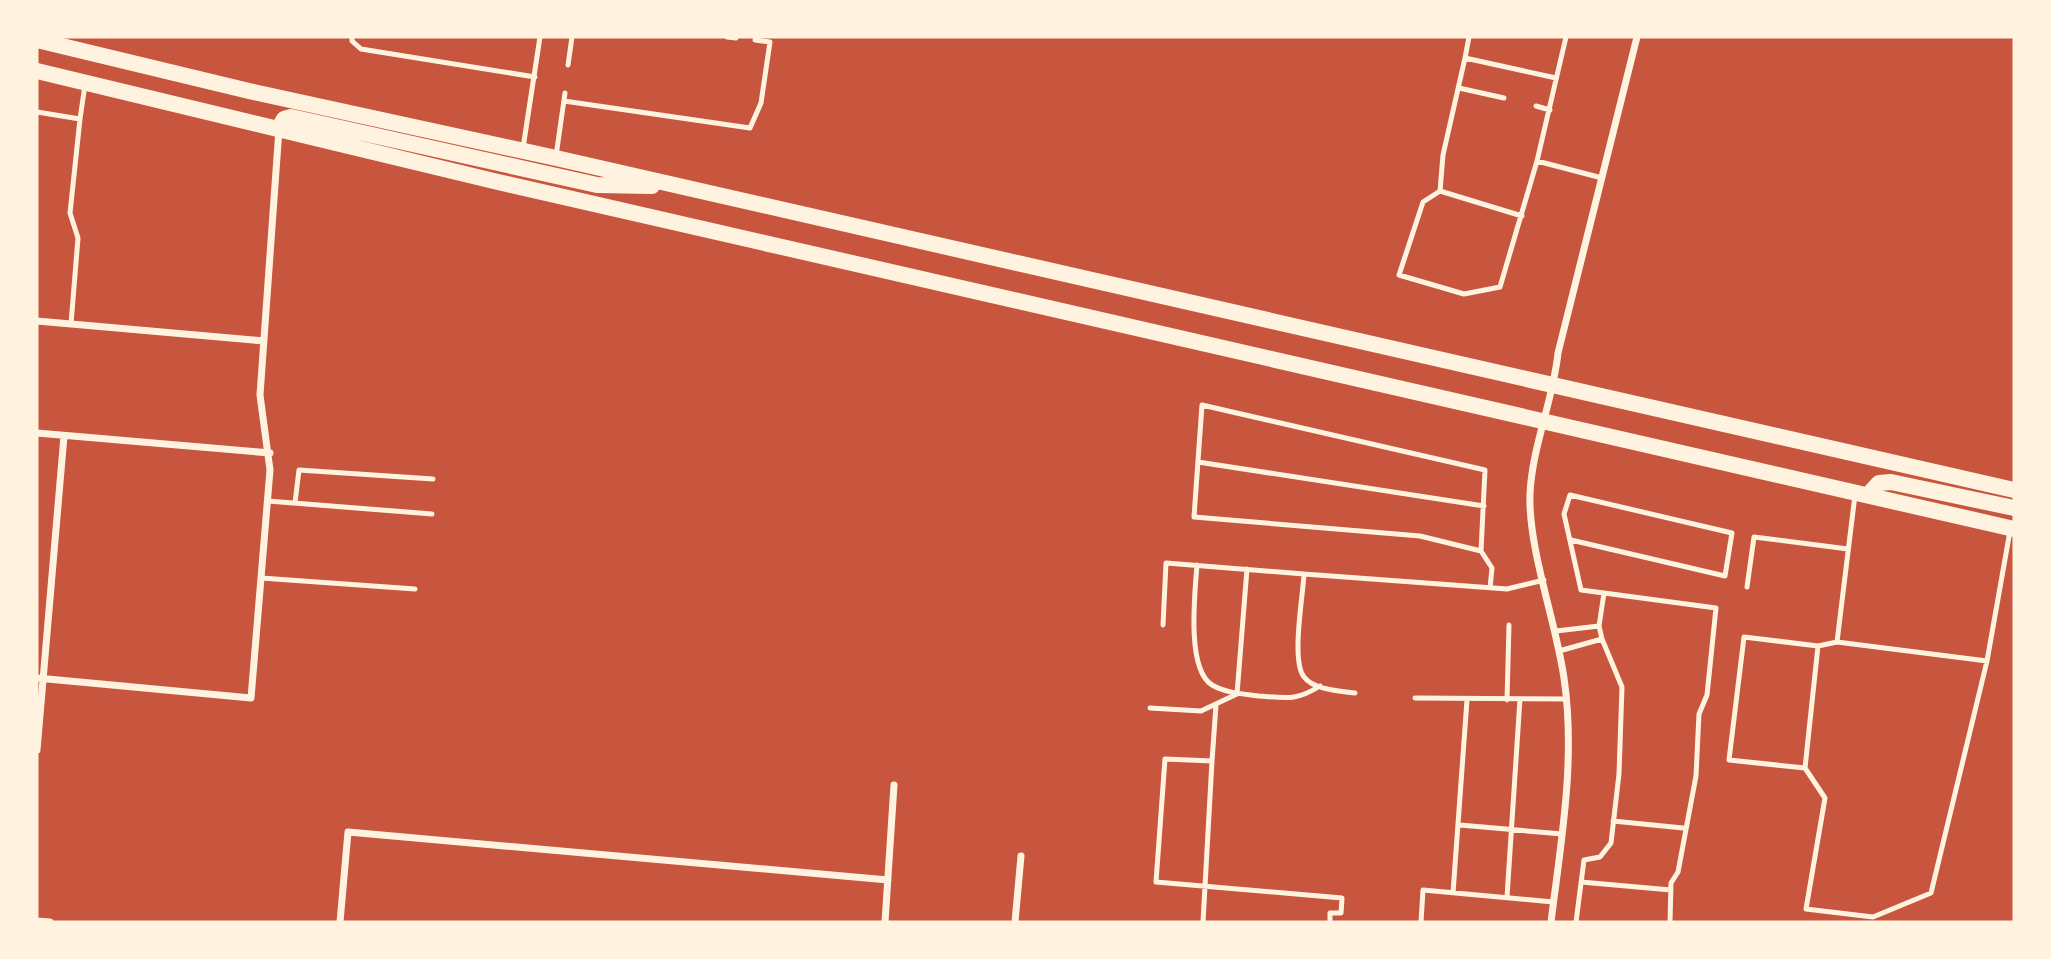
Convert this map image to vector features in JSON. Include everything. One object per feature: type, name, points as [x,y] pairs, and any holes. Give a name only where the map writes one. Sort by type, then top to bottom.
[{"type":"main road","points":[[37,40],[249,91],[556,158],[2014,490]]},
{"type":"main road","points":[[37,71],[498,183],[1545,420],[2012,529]]},
{"type":"main road","points":[[279,128],[284,119],[290,117],[597,184],[676,186]]},
{"type":"main road","points":[[1862,493],[1879,483],[1891,482],[2014,508]]},
{"type":"street","points":[[1551,922],[1568,793],[1566,699],[1530,495],[1545,420],[1555,386],[1558,353],[1637,37]]},
{"type":"street","points":[[40,679],[251,698],[268,501],[270,453],[261,417],[279,128]]},
{"type":"street","points":[[37,321],[264,341]]},
{"type":"street","points":[[37,433],[270,453]]},
{"type":"street","points":[[37,750],[40,679],[64,436]]},
{"type":"street","points":[[885,922],[894,785]]},
{"type":"street","points":[[340,922],[348,832],[888,880]]},
{"type":"street","points":[[1015,922],[1021,856]]},
{"type":"street","points":[[37,921],[50,922]]},
{"type":"lane","points":[[352,37],[352,41],[360,49],[535,77]]},
{"type":"lane","points":[[523,151],[540,37]]},
{"type":"lane","points":[[568,65],[572,37]]},
{"type":"lane","points":[[727,37],[736,38]]},
{"type":"lane","points":[[1440,191],[1443,155],[1469,37]]},
{"type":"lane","points":[[1522,216],[1440,191],[1423,202],[1399,275],[1464,294],[1500,287],[1522,216],[1537,161],[1566,37]]},
{"type":"lane","points":[[564,101],[750,128],[761,103],[770,42],[755,40]]},
{"type":"lane","points":[[1465,58],[1556,78]]},
{"type":"lane","points":[[71,324],[78,238],[70,213],[86,82]]},
{"type":"lane","points":[[1459,88],[1504,98]]},
{"type":"lane","points":[[556,158],[565,93]]},
{"type":"lane","points":[[1536,106],[1550,110]]},
{"type":"lane","points":[[37,111],[80,119]]},
{"type":"lane","points":[[1537,161],[1602,178]]},
{"type":"lane","points":[[1481,551],[1420,536],[1194,517],[1202,405],[1485,470],[1481,551],[1492,568],[1490,588]]},
{"type":"lane","points":[[1198,463],[1483,506]]},
{"type":"lane","points":[[295,503],[299,470],[433,479]]},
{"type":"lane","points":[[1837,642],[1848,549],[1862,493]]},
{"type":"lane","points":[[1571,540],[1725,576],[1732,533],[1570,495],[1564,514],[1581,590],[1716,608],[1707,695],[1699,714],[1696,776],[1684,828],[1678,872],[1671,883],[1670,922]]},
{"type":"lane","points":[[268,501],[432,514]]},
{"type":"lane","points":[[1818,646],[1805,768],[1825,798],[1806,909],[1873,917],[1931,893],[1987,660],[2012,529]]},
{"type":"lane","points":[[1747,587],[1755,537],[1848,549]]},
{"type":"lane","points":[[1163,625],[1166,564],[1507,589],[1544,580]]},
{"type":"lane","points":[[1196,565],[1193,621],[1200,667],[1210,684],[1237,694],[1299,699],[1320,686]]},
{"type":"lane","points":[[1237,694],[1247,569]]},
{"type":"lane","points":[[1304,574],[1298,664],[1305,678],[1320,686],[1355,693]]},
{"type":"lane","points":[[261,578],[415,589]]},
{"type":"lane","points":[[1576,922],[1584,860],[1600,857],[1611,843],[1619,774],[1622,687],[1599,626],[1604,593]]},
{"type":"lane","points":[[1507,700],[1509,625]]},
{"type":"lane","points":[[1556,631],[1599,626]]},
{"type":"lane","points":[[1805,768],[1729,760],[1744,637],[1818,646],[1837,642],[1987,660]]},
{"type":"lane","points":[[1559,651],[1602,639]]},
{"type":"lane","points":[[1150,708],[1201,712],[1237,694]]},
{"type":"lane","points":[[1415,698],[1566,699]]},
{"type":"lane","points":[[1507,897],[1514,830],[1520,699]]},
{"type":"lane","points":[[1454,893],[1466,700]]},
{"type":"lane","points":[[1203,922],[1216,705]]},
{"type":"lane","points":[[1212,761],[1165,759],[1156,882],[1342,898],[1341,913],[1331,913],[1330,922]]},
{"type":"lane","points":[[1613,821],[1684,828]]},
{"type":"lane","points":[[1460,825],[1562,834]]},
{"type":"lane","points":[[1581,882],[1671,890]]},
{"type":"lane","points":[[1421,922],[1423,890],[1553,902]]}]
